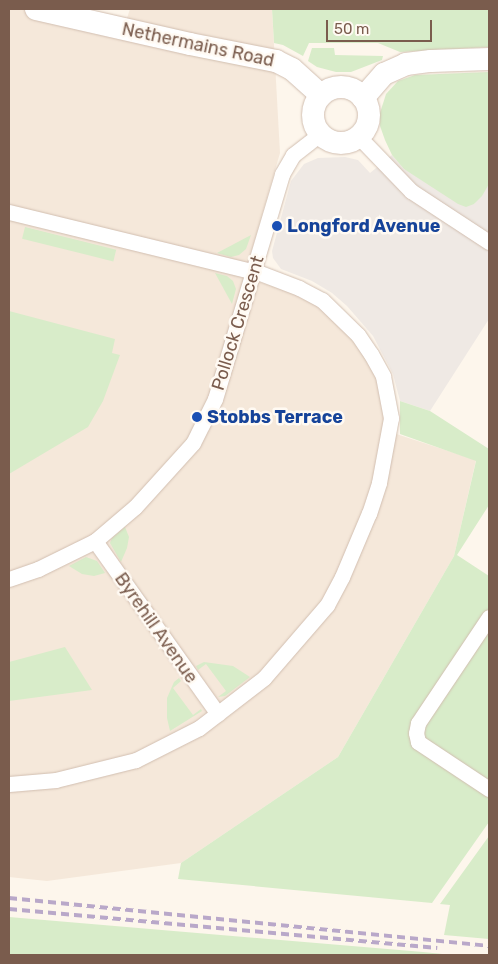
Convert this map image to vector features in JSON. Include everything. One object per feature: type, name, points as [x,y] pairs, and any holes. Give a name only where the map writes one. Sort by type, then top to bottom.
[{"type":"main road","name":"Nethermains Road","points":[[36,9],[190,44],[276,61],[292,69],[321,96]]},
{"type":"main road","points":[[363,98],[384,74],[406,64],[431,60],[489,59]]},
{"type":"main road","points":[[338,87],[356,91],[363,98],[369,114],[368,123],[359,137],[343,143],[326,139],[320,134],[313,118],[316,102],[321,96],[329,90],[338,87]]},
{"type":"street","name":"Pollock Crescent","points":[[9,579],[38,569],[95,541],[135,508],[193,443],[215,399],[284,170],[293,155],[320,134]]},
{"type":"street","points":[[359,137],[411,191],[489,242]]},
{"type":"street","points":[[9,212],[253,271],[299,288],[322,300],[358,334],[382,376],[391,418],[386,452],[369,512],[342,577],[327,605],[264,678],[190,733],[136,760],[56,780],[9,784]]},
{"type":"street","name":"Byrehill Avenue","points":[[95,541],[218,714]]},
{"type":"street","points":[[489,617],[418,723],[416,732],[418,742],[489,789]]},
{"type":"shaded area","points":[[9,9],[86,9],[127,18],[130,9],[272,9],[280,153],[244,277],[307,298],[331,315],[352,337],[373,370],[380,390],[384,410],[384,430],[476,460],[454,556],[338,757],[181,863],[47,881],[9,877]]},
{"type":"shaded area","points":[[392,155],[404,169],[474,204],[489,184],[489,319],[430,411],[400,401],[393,374],[373,336],[347,306],[332,293],[312,281],[281,269],[273,258],[272,251],[291,181],[304,164],[318,158],[345,157],[358,160],[370,173]]},
{"type":"green space","points":[[272,9],[489,9],[489,47],[400,52],[378,43],[309,43],[303,56],[283,45],[274,43]]},
{"type":"green space","points":[[312,48],[334,48],[335,55],[383,56],[382,60],[351,72],[336,72],[317,67],[308,61]]},
{"type":"green space","points":[[489,72],[489,184],[482,196],[474,204],[466,207],[458,204],[404,169],[392,155],[385,140],[380,126],[380,113],[386,94],[398,81],[415,75]]},
{"type":"green space","points":[[25,227],[116,250],[113,261],[22,239]]},
{"type":"green space","points":[[251,235],[246,249],[239,255],[231,257],[217,253]]},
{"type":"green space","points":[[215,273],[227,276],[233,281],[236,289],[232,304]]},
{"type":"green space","points":[[9,311],[115,339],[112,353],[120,355],[103,401],[88,427],[9,474]]},
{"type":"green space","points":[[400,401],[430,411],[489,449],[489,505],[457,555],[489,576],[489,608],[413,723],[415,746],[489,798],[489,822],[432,903],[178,879],[181,863],[338,757],[454,556],[476,461],[400,434]]},
{"type":"green space","points":[[125,527],[129,537],[121,562],[110,543],[112,538]]},
{"type":"green space","points":[[86,557],[97,561],[105,573],[94,576],[82,574],[69,566]]},
{"type":"green space","points":[[489,629],[489,782],[424,741],[423,733],[425,725]]},
{"type":"green space","points":[[65,647],[92,690],[9,701],[9,662]]},
{"type":"green space","points":[[204,662],[233,666],[250,677],[225,696],[218,697],[226,691],[206,664],[198,670],[196,666]]},
{"type":"green space","points":[[179,678],[181,681],[173,688],[193,715],[201,709],[202,711],[170,731],[167,718],[167,698],[174,682]]},
{"type":"green space","points":[[489,836],[489,939],[444,935],[450,905],[440,904]]},
{"type":"green space","points":[[9,917],[423,952],[452,955],[9,955]]},
{"type":"railway","points":[[9,898],[489,946]]},
{"type":"railway","points":[[9,909],[437,948]]},
{"type":"place","name":"Longford Avenue","points":[[277,226]]},
{"type":"place","name":"Stobbs Terrace","points":[[197,417]]}]
